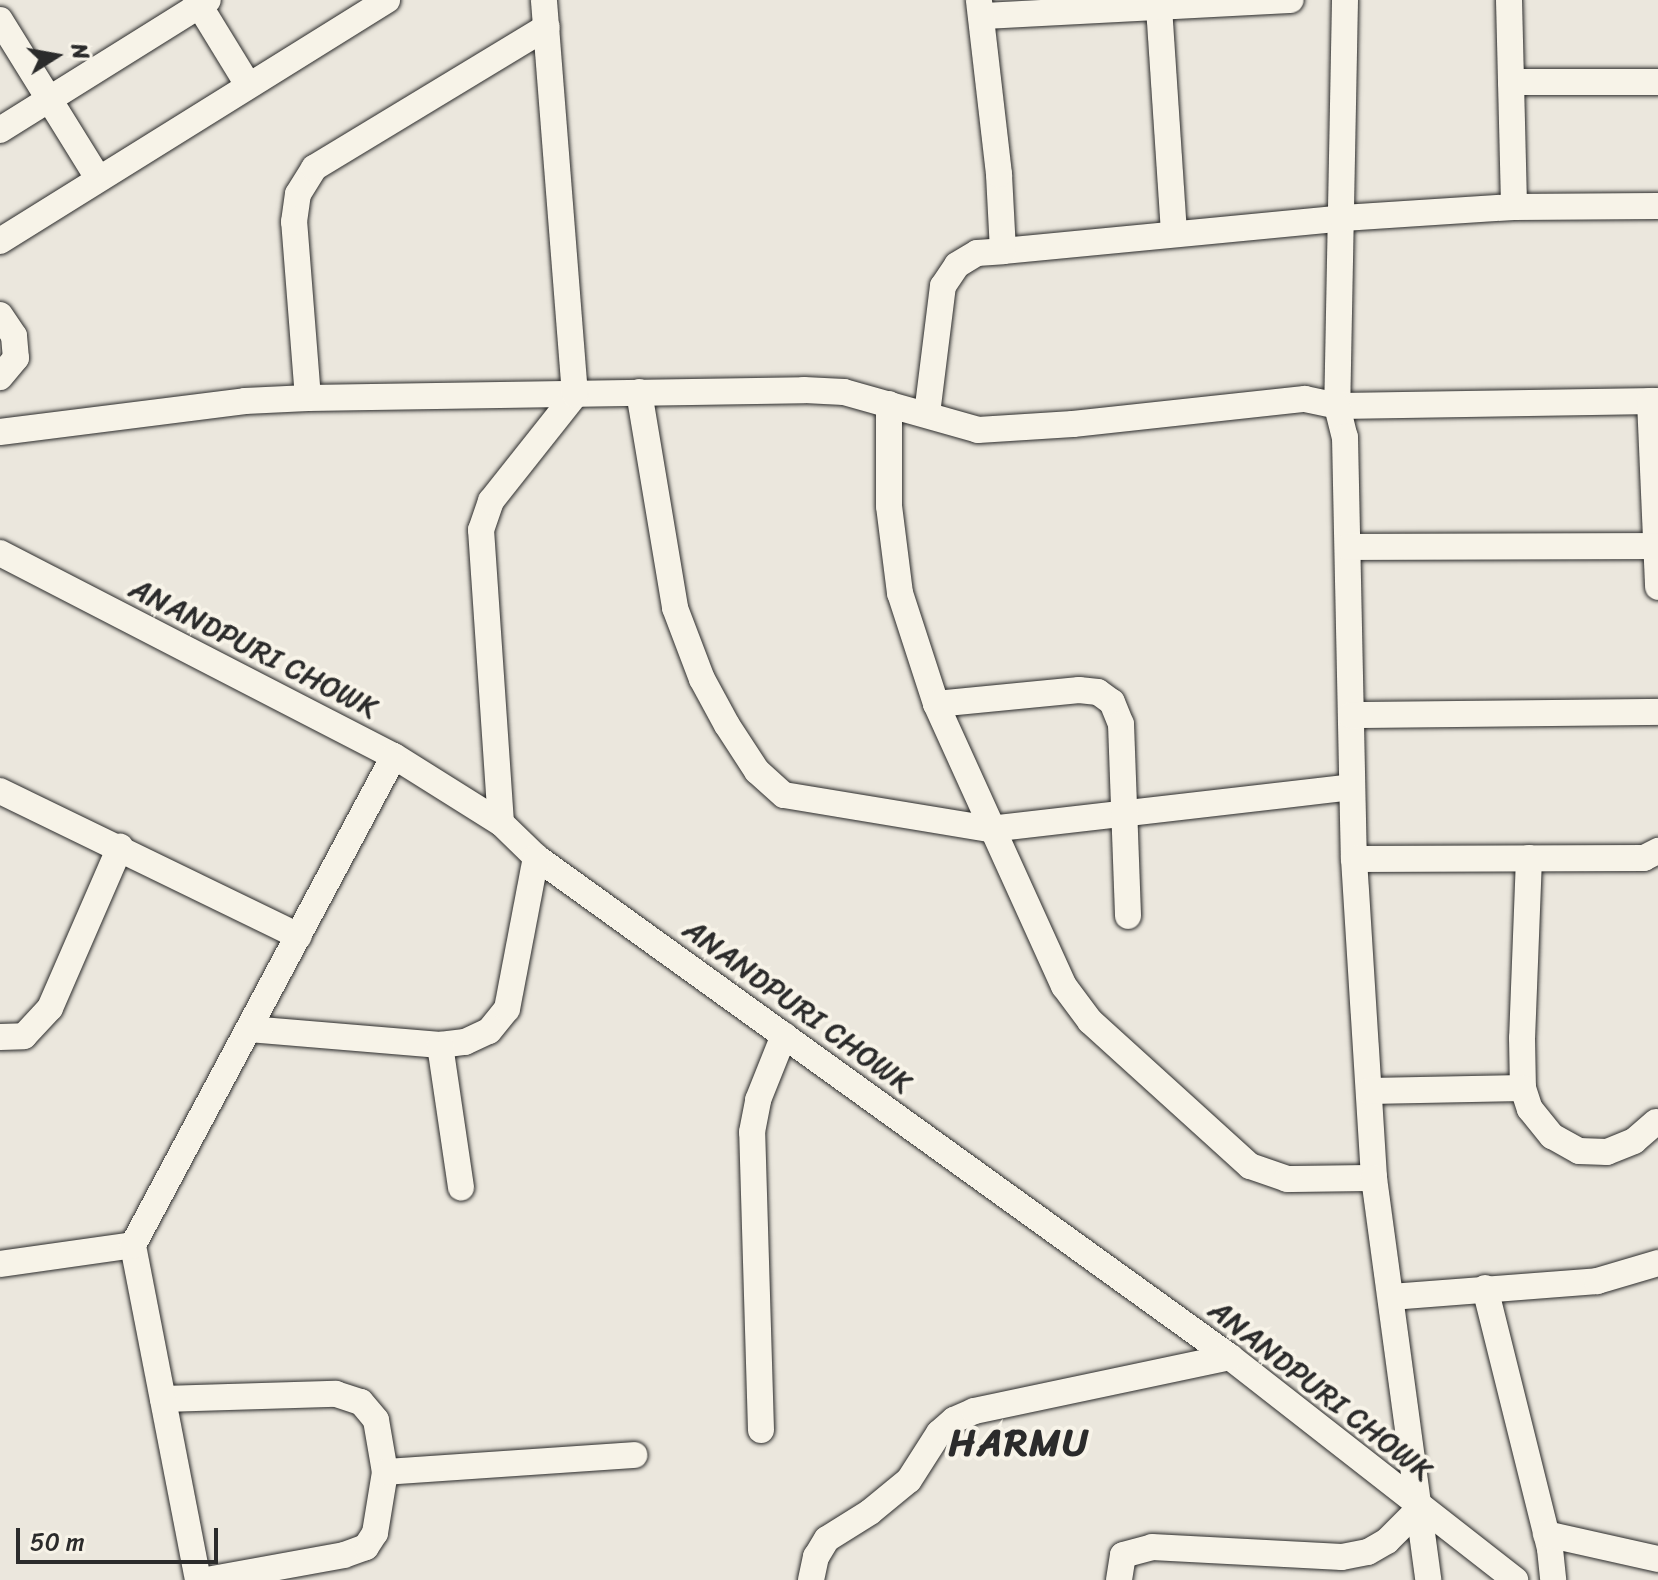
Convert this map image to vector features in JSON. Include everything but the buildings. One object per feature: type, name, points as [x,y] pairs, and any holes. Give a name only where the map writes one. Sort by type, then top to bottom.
[{"type":"street","points":[[501,823],[481,530],[491,501],[575,395],[544,0]]},
{"type":"street","points":[[1003,251],[981,8],[1159,7],[1291,0]]},
{"type":"street","points":[[1345,0],[1337,406],[1345,437],[1354,859],[1374,1178],[1421,1507],[1428,1580]]},
{"type":"street","points":[[1509,0],[1514,207]]},
{"type":"street","points":[[0,241],[384,1]]},
{"type":"street","points":[[0,130],[201,2],[248,85]]},
{"type":"street","points":[[1159,7],[1174,233]]},
{"type":"street","points":[[0,20],[98,178]]},
{"type":"street","points":[[308,398],[294,222],[298,194],[314,168],[547,27]]},
{"type":"street","points":[[1511,82],[1658,82]]},
{"type":"street","points":[[927,414],[943,286],[957,265],[977,253],[1343,218],[1514,207],[1658,206]]},
{"type":"street","points":[[0,315],[14,336],[16,358],[0,377]]},
{"type":"street","points":[[0,432],[245,401],[308,398],[804,390],[844,392],[978,430],[1073,424],[1305,399],[1337,406],[1654,401],[1658,587]]},
{"type":"street","points":[[639,392],[675,608],[702,679],[757,771],[784,795],[811,802],[990,829],[1352,787]]},
{"type":"street","points":[[889,404],[889,506],[900,593],[936,704],[990,829],[1064,986],[1090,1021],[1250,1166],[1287,1179],[1374,1178]]},
{"type":"street","points":[[1348,547],[1656,546]]},
{"type":"street","name":"ANANDPURI CHOWK","points":[[0,553],[394,756],[501,823],[536,857],[1230,1357],[1515,1580]]},
{"type":"street","points":[[936,704],[1079,690],[1098,692],[1112,702],[1121,724],[1128,916]]},
{"type":"street","points":[[1351,715],[1658,712]]},
{"type":"street","points":[[198,1580],[133,1245],[394,756]]},
{"type":"street","points":[[0,791],[299,936]]},
{"type":"street","points":[[0,1037],[24,1036],[50,1008],[120,847]]},
{"type":"street","points":[[1354,859],[1644,858],[1658,851]]},
{"type":"street","points":[[249,1029],[440,1045],[465,1042],[489,1031],[507,1009],[536,857]]},
{"type":"street","points":[[1529,858],[1523,1088],[1530,1109],[1552,1136],[1579,1151],[1607,1152],[1634,1141],[1656,1122]]},
{"type":"street","points":[[761,1430],[752,1132],[758,1100],[784,1035]]},
{"type":"street","points":[[440,1045],[461,1187]]},
{"type":"street","points":[[1369,1091],[1523,1088]]},
{"type":"street","points":[[0,1264],[133,1245]]},
{"type":"street","points":[[1391,1297],[1597,1281],[1658,1263]]},
{"type":"street","points":[[1485,1288],[1546,1534],[1553,1580]]},
{"type":"street","points":[[811,1580],[816,1557],[827,1539],[870,1512],[909,1480],[939,1433],[954,1420],[974,1411],[1230,1357]]},
{"type":"street","points":[[163,1399],[336,1394],[361,1402],[376,1420],[385,1472],[375,1533],[366,1547],[344,1555],[207,1580]]},
{"type":"street","points":[[385,1472],[634,1455]]},
{"type":"street","points":[[1119,1580],[1123,1555],[1152,1547],[1342,1557],[1368,1552],[1387,1541],[1421,1507]]},
{"type":"street","points":[[1546,1534],[1658,1559]]},
{"type":"district","name":"HARMU","points":[[1019,1443]]}]
